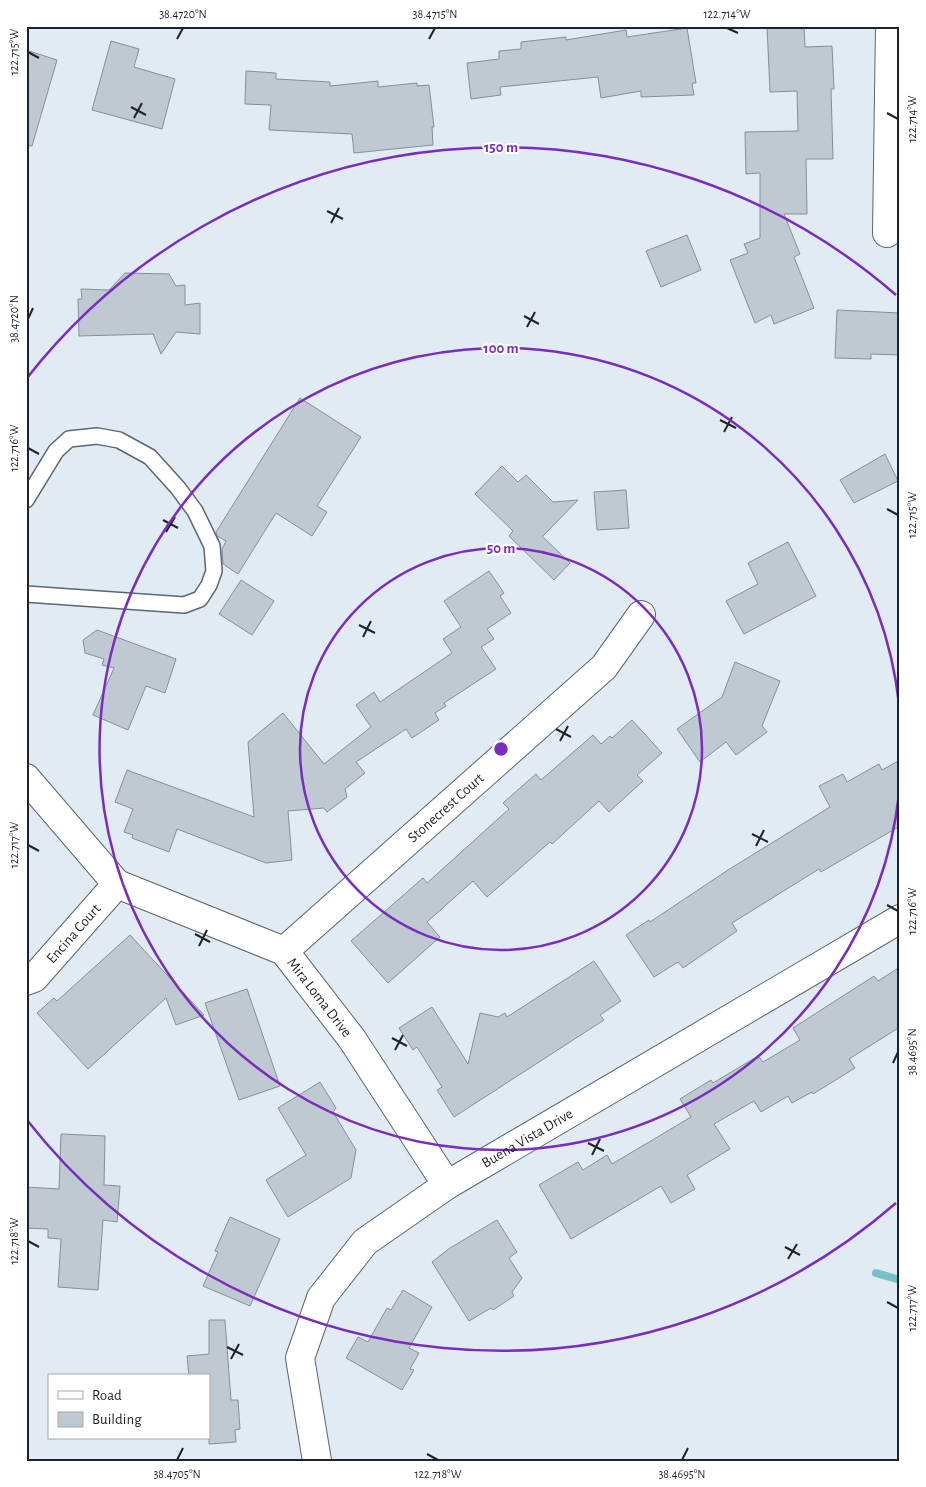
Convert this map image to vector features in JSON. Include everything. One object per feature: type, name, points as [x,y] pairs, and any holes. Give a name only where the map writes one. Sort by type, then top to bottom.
[{"type":"street","points":[[887,233],[890,26]]},
{"type":"street","name":"Stonecrest Court","points":[[284,951],[604,667],[641,614]]},
{"type":"street","name":"Mira Loma Drive","points":[[26,778],[117,884],[284,951],[352,1039],[447,1185]]},
{"type":"street","name":"Encina Court","points":[[26,981],[34,978],[117,884]]},
{"type":"street","name":"Buena Vista Drive","points":[[317,1461],[300,1358],[321,1298],[366,1242],[447,1185],[900,919]]},
{"type":"lane","points":[[26,500],[56,451],[68,439],[98,436],[119,440],[150,457],[178,488],[195,511],[212,546],[214,571],[209,585],[200,599],[184,606],[26,594]]},
{"type":"building","points":[[767,26],[804,26],[805,47],[832,46],[834,89],[831,89],[833,159],[806,159],[807,214],[784,214],[800,254],[794,257],[814,308],[774,324],[771,315],[755,323],[730,260],[748,253],[744,244],[760,238],[760,173],[746,174],[745,132],[798,131],[797,91],[770,92]]},
{"type":"building","points":[[687,28],[696,83],[692,83],[694,95],[641,97],[641,91],[601,98],[598,77],[500,87],[501,95],[471,99],[467,63],[499,59],[499,51],[521,49],[521,42],[566,37],[566,40],[626,30],[627,37]]},
{"type":"building","points":[[111,41],[139,49],[134,67],[175,79],[162,129],[92,110]]},
{"type":"building","points":[[26,50],[57,60],[32,146],[26,145]]},
{"type":"building","points":[[246,71],[276,73],[276,79],[330,82],[330,86],[378,81],[378,87],[417,83],[417,86],[429,85],[434,127],[432,127],[433,145],[354,153],[352,134],[269,130],[271,105],[245,104]]},
{"type":"building","points":[[687,235],[701,270],[661,287],[646,251]]},
{"type":"building","points":[[125,273],[169,274],[176,286],[185,285],[185,305],[200,303],[200,334],[176,332],[161,354],[153,334],[79,336],[78,299],[82,299],[81,289],[109,290]]},
{"type":"building","points":[[837,310],[900,313],[900,355],[871,354],[871,359],[835,358]]},
{"type":"building","points":[[300,398],[361,437],[317,506],[327,512],[312,536],[276,513],[238,574],[223,564],[222,549],[226,541],[217,536],[216,532]]},
{"type":"building","points":[[885,454],[898,481],[854,503],[840,480]]},
{"type":"building","points":[[502,466],[518,482],[526,475],[553,502],[578,500],[542,536],[570,563],[554,580],[509,536],[513,531],[475,494]]},
{"type":"building","points":[[626,490],[629,528],[597,530],[594,492]]},
{"type":"building","points":[[788,542],[816,596],[744,634],[726,601],[758,584],[748,563]]},
{"type":"building","points":[[489,571],[504,593],[500,596],[511,613],[487,629],[494,639],[481,647],[496,669],[444,703],[446,706],[435,713],[439,720],[412,738],[406,729],[356,762],[365,773],[345,789],[347,797],[327,812],[324,808],[288,811],[292,860],[266,863],[177,829],[169,852],[132,838],[133,835],[124,832],[133,809],[115,802],[127,770],[254,817],[248,742],[283,713],[324,764],[371,727],[356,705],[374,692],[380,702],[452,653],[443,639],[461,627],[444,601]]},
{"type":"building","points":[[241,580],[274,601],[252,635],[219,614]]},
{"type":"building","points":[[97,630],[176,659],[165,693],[146,686],[128,730],[93,715],[114,668],[102,665],[104,659],[85,653],[83,640]]},
{"type":"building","points":[[735,662],[780,681],[762,726],[767,732],[736,755],[726,742],[700,762],[677,729],[722,697]]},
{"type":"building","points":[[632,720],[662,753],[637,775],[643,781],[609,812],[599,801],[552,844],[550,842],[487,897],[473,881],[427,922],[440,937],[388,983],[351,941],[423,878],[427,883],[509,809],[503,803],[536,774],[541,780],[593,735],[601,744],[610,736],[612,738]]},
{"type":"building","points":[[900,760],[900,826],[821,872],[819,869],[732,923],[737,931],[683,968],[678,962],[654,977],[626,935],[649,920],[650,922],[728,870],[830,807],[819,786],[843,774],[847,782],[879,764],[882,770]]},
{"type":"building","points":[[130,935],[204,1015],[176,1025],[166,998],[88,1069],[37,1013],[54,998],[57,1001]]},
{"type":"building","points":[[594,961],[621,1001],[600,1015],[604,1020],[454,1117],[437,1090],[442,1087],[417,1047],[413,1050],[399,1028],[432,1007],[468,1064],[480,1013],[498,1017],[505,1013],[507,1017]]},
{"type":"building","points":[[900,967],[900,1027],[849,1059],[855,1068],[813,1094],[812,1092],[792,1103],[788,1096],[761,1112],[754,1101],[714,1124],[730,1149],[687,1175],[695,1189],[671,1203],[661,1186],[571,1239],[539,1185],[578,1162],[583,1170],[607,1155],[612,1164],[691,1117],[680,1099],[711,1080],[713,1083],[758,1056],[763,1062],[800,1040],[793,1028],[874,976],[878,981]]},
{"type":"building","points":[[247,989],[280,1086],[239,1100],[205,1003]]},
{"type":"building","points":[[320,1082],[336,1108],[333,1112],[356,1150],[351,1178],[288,1217],[266,1180],[306,1155],[278,1108]]},
{"type":"building","points":[[61,1134],[105,1136],[104,1185],[120,1186],[117,1222],[103,1220],[98,1290],[58,1287],[61,1239],[48,1238],[48,1229],[26,1228],[26,1187],[59,1189]]},
{"type":"building","points":[[230,1217],[280,1239],[250,1306],[203,1286],[218,1252],[215,1251]]},
{"type":"building","points":[[497,1220],[517,1252],[509,1258],[522,1278],[512,1292],[514,1296],[493,1310],[491,1308],[469,1321],[432,1262],[450,1248]]},
{"type":"building","points":[[403,1290],[432,1307],[409,1348],[419,1353],[410,1369],[414,1370],[402,1390],[346,1358],[358,1337],[368,1342],[387,1308],[391,1310]]},
{"type":"building","points":[[209,1320],[225,1320],[231,1400],[238,1400],[240,1429],[235,1430],[236,1442],[209,1444],[210,1374],[189,1374],[187,1356],[209,1354]]},
{"type":"waterway","points":[[876,1273],[900,1280]]}]
